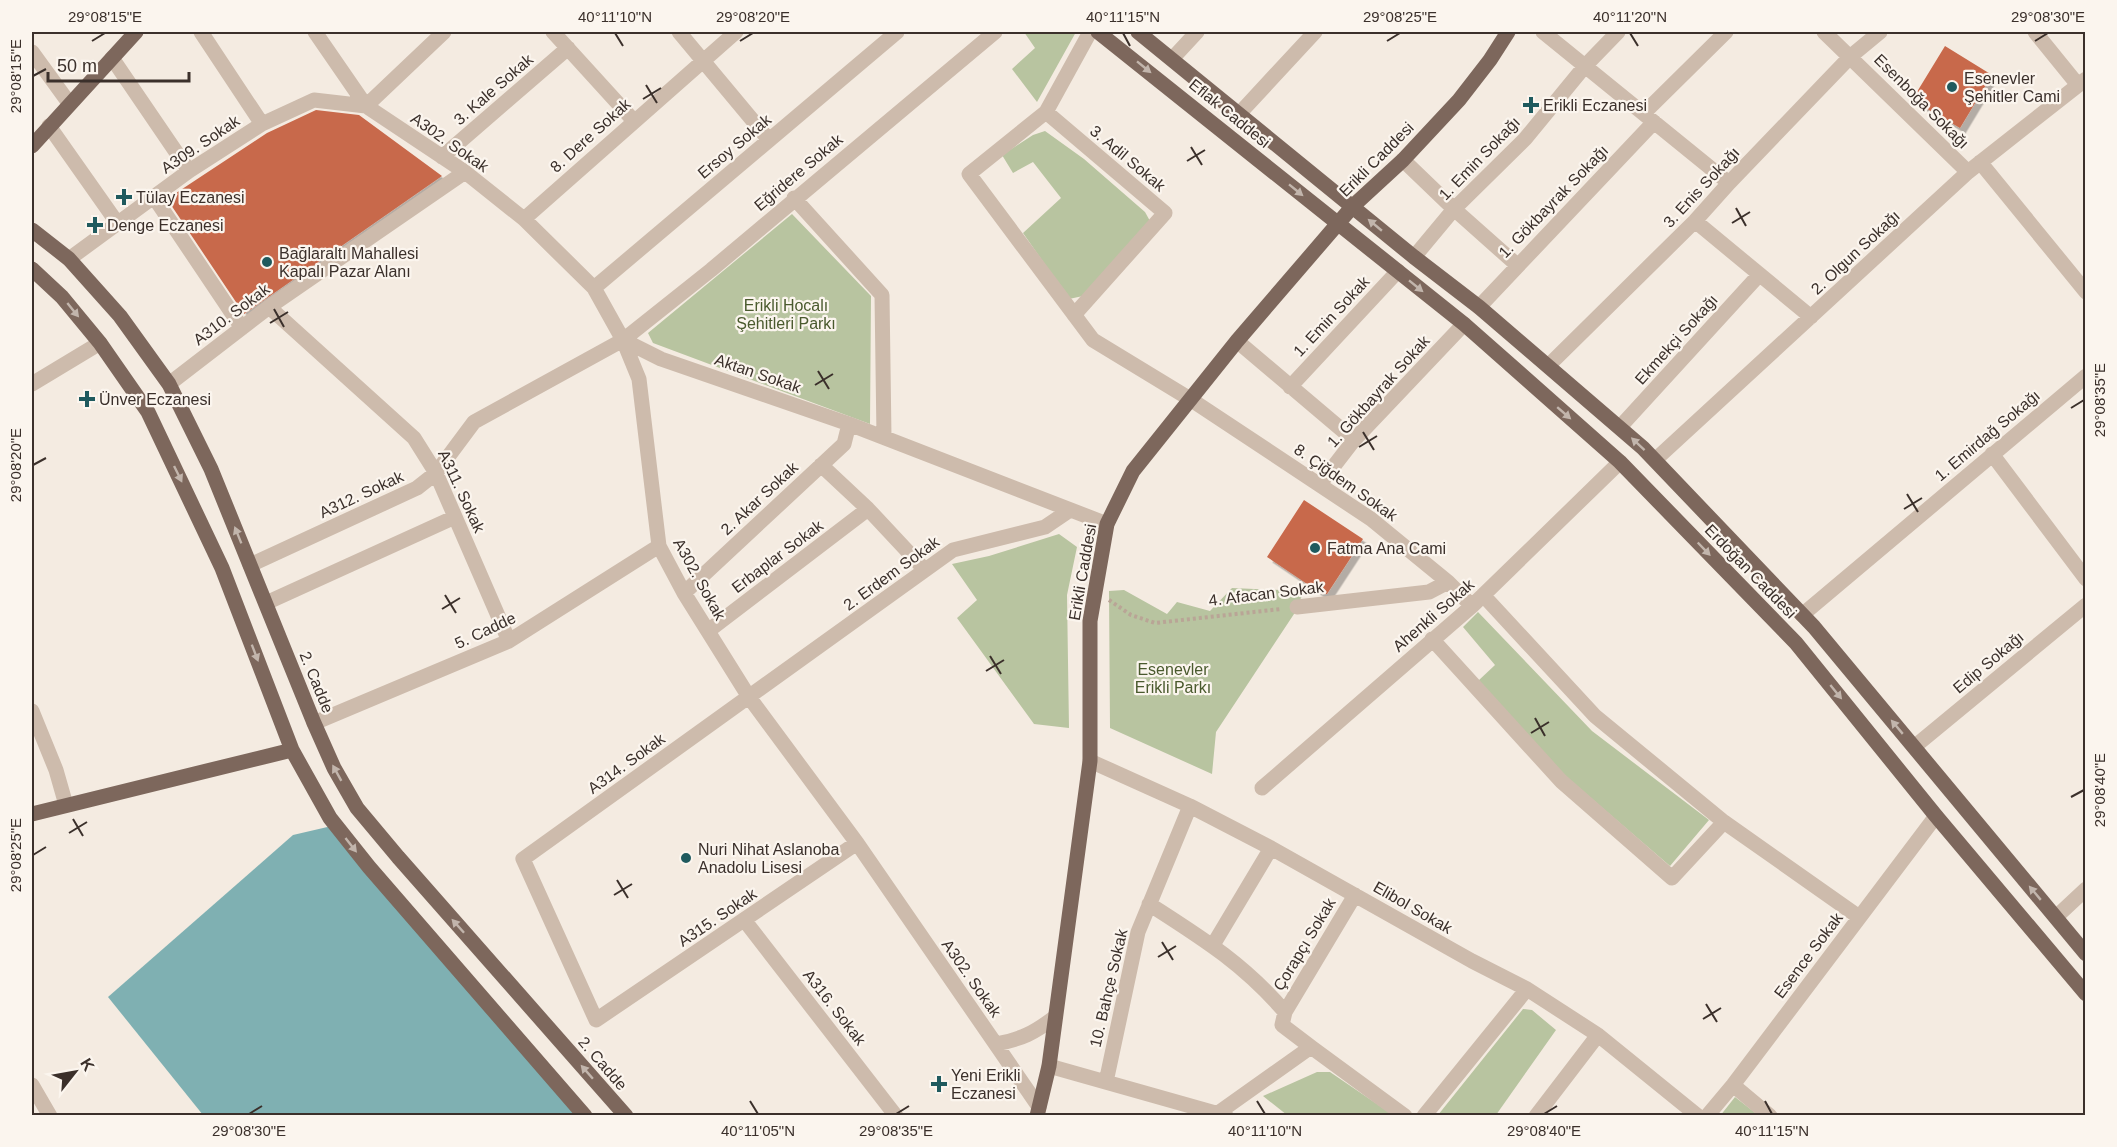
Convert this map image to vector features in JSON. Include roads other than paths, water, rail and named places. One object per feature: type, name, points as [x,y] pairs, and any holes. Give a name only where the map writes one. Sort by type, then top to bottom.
[{"type":"main road","points":[[32,146],[136,32]]},
{"type":"main road","name":"Eflak Caddesi","points":[[1098,32],[1338,223]]},
{"type":"main road","name":"Eflak Caddesi","points":[[1138,32],[1353,206]]},
{"type":"main road","name":"Erikli Caddesi","points":[[1038,1111],[1049,1066],[1090,761],[1090,621],[1107,524],[1133,471],[1237,341],[1353,206],[1403,159],[1459,100],[1508,32]]},
{"type":"main road","name":"Erdoğan Caddesi","points":[[1353,206],[1479,307],[1620,427],[1655,460],[1802,615],[2085,954]]},
{"type":"main road","name":"Erdoğan Caddesi","points":[[1338,223],[1464,324],[1620,462],[1796,644],[2085,994]]},
{"type":"main road","name":"2. Cadde","points":[[32,230],[69,259],[120,316],[169,384],[211,469],[314,723],[334,768],[357,808],[626,1116]]},
{"type":"main road","points":[[32,269],[62,297],[100,343],[148,412],[222,568],[292,750],[330,818],[369,867],[585,1116]]},
{"type":"main road","points":[[32,814],[292,750]]},
{"type":"street","points":[[201,32],[262,124]]},
{"type":"street","name":"A302. Sokak","points":[[315,32],[366,106],[465,172],[524,219],[594,288],[623,340],[639,379],[659,546],[684,593],[749,697],[857,843],[996,1044],[1038,1111]]},
{"type":"street","points":[[553,32],[634,121]]},
{"type":"street","points":[[679,32],[769,140]]},
{"type":"street","name":"8. Dere Sokak","points":[[524,219],[736,32]]},
{"type":"street","name":"Ersoy Sokak","points":[[594,288],[897,32]]},
{"type":"street","name":"Eğridere Sokak","points":[[623,340],[711,270],[794,198],[995,32]]},
{"type":"street","points":[[1090,32],[1046,112],[969,174],[1093,340],[1190,399]]},
{"type":"street","points":[[1172,59],[1197,32]]},
{"type":"street","points":[[1239,114],[1315,32]]},
{"type":"street","points":[[1543,32],[1729,183]]},
{"type":"street","name":"1. Emin Sokağı","points":[[1414,257],[1454,209],[1525,139],[1585,66],[1618,32]]},
{"type":"street","name":"1. Gökbayrak Sokağı","points":[[1479,307],[1726,32]]},
{"type":"street","name":"Esenboğa Sokağı","points":[[1824,32],[1974,167],[2085,292]]},
{"type":"street","name":"3. Enis Sokağı","points":[[1548,366],[1695,222],[1729,183],[1851,57],[1880,32]]},
{"type":"street","points":[[2036,32],[2082,82]]},
{"type":"street","points":[[366,106],[440,33]]},
{"type":"street","name":"3. Kale Sokak","points":[[442,157],[568,48]]},
{"type":"street","points":[[32,52],[69,103]]},
{"type":"street","points":[[112,58],[189,171]]},
{"type":"street","name":"2. Olgun Sokağı","points":[[1655,460],[1974,167],[2082,82]]},
{"type":"street","name":"A309. Sokak","points":[[69,259],[189,171],[262,124],[314,100],[366,106]]},
{"type":"street","name":"3. Adil Sokak","points":[[1046,112],[1165,213],[1074,315]]},
{"type":"street","points":[[49,126],[118,224]]},
{"type":"street","points":[[1403,159],[1454,209],[1517,265]]},
{"type":"street","name":"A310. Sokak","points":[[169,384],[270,307],[465,172]]},
{"type":"street","points":[[154,197],[242,328]]},
{"type":"street","points":[[794,198],[882,295],[884,437]]},
{"type":"street","points":[[1695,222],[1811,316]]},
{"type":"street","name":"1. Emin Sokak","points":[[1290,387],[1398,271]]},
{"type":"street","name":"Ekmekçi Sokağı","points":[[1620,427],[1759,274]]},
{"type":"street","name":"A311. Sokak","points":[[270,307],[414,438],[436,473],[509,641]]},
{"type":"street","name":"1. Gökbayrak Sokak","points":[[1320,484],[1354,440],[1464,324]]},
{"type":"street","name":"Aktan Sokak","points":[[623,340],[661,359],[849,424],[1107,524]]},
{"type":"street","name":"A312. Sokak","points":[[250,565],[417,488],[436,473],[474,422],[623,340]]},
{"type":"street","points":[[1237,341],[1354,440]]},
{"type":"street","points":[[32,384],[100,343]]},
{"type":"street","name":"1. Emirdağ Sokağı","points":[[1802,615],[2085,376]]},
{"type":"street","name":"8. Çiğdem Sokak","points":[[1190,399],[1371,519],[1448,582],[1478,601],[1595,716],[1724,822],[1859,917]]},
{"type":"street","name":"2. Akar Sokak","points":[[684,593],[844,444],[849,424]]},
{"type":"street","points":[[1992,454],[2085,579]]},
{"type":"street","name":"Ahenkli Sokak","points":[[1262,788],[1478,601],[1620,462]]},
{"type":"street","points":[[821,465],[868,509],[925,570]]},
{"type":"street","name":"Erbaplar Sokak","points":[[708,631],[868,509]]},
{"type":"street","name":"2. Erdem Sokak","points":[[749,697],[953,550],[1045,526],[1071,510]]},
{"type":"street","points":[[266,603],[455,517]]},
{"type":"street","name":"5. Cadde","points":[[314,723],[509,641],[659,546]]},
{"type":"street","name":"4. Afacan Sokak","points":[[1297,607],[1429,592],[1448,582]]},
{"type":"street","name":"Edip Sokağı","points":[[1914,747],[2085,605]]},
{"type":"street","points":[[1432,639],[1561,781],[1672,878],[1724,822]]},
{"type":"street","name":"A314. Sokak","points":[[596,1020],[523,859],[749,697]]},
{"type":"street","points":[[32,711],[56,770],[66,805]]},
{"type":"street","name":"Elibol Sokak","points":[[1090,761],[1190,806],[1271,848],[1472,961],[1527,989],[1598,1035],[1698,1116]]},
{"type":"street","name":"10. Bahçe Sokak","points":[[1106,1082],[1138,932],[1190,806]]},
{"type":"street","name":"Esence Sokak","points":[[1707,1116],[1733,1085],[1936,816]]},
{"type":"street","name":"A315. Sokak","points":[[596,1020],[857,843]]},
{"type":"street","points":[[1213,945],[1271,848]]},
{"type":"street","points":[[2056,917],[2085,889]]},
{"type":"street","name":"Çorapçı Sokak","points":[[1285,1012],[1355,894]]},
{"type":"street","points":[[1149,904],[1213,945],[1263,987],[1285,1012],[1281,1025],[1405,1116]]},
{"type":"street","name":"A316. Sokak","points":[[745,921],[896,1116]]},
{"type":"street","points":[[1424,1116],[1527,989]]},
{"type":"street","points":[[996,1044],[1019,1040],[1037,1031],[1055,1017]]},
{"type":"street","points":[[1536,1116],[1598,1035]]},
{"type":"street","points":[[1049,1066],[1222,1114],[1311,1047]]},
{"type":"street","points":[[32,1085],[50,1116]]},
{"type":"street","points":[[1733,1085],[1770,1116]]},
{"type":"water","points":[[336,825],[592,1115],[203,1115],[108,997],[293,835]]},
{"type":"place","name":"Esenevler Şehitler Cami","points":[[1952,87]]},
{"type":"place","name":"Erikli Eczanesi","points":[[1531,105]]},
{"type":"place","name":"Tülay Eczanesi","points":[[124,197]]},
{"type":"place","name":"Denge Eczanesi","points":[[95,225]]},
{"type":"place","name":"Bağlaraltı Mahallesi Kapalı Pazar Alanı","points":[[267,262]]},
{"type":"place","name":"Ünver Eczanesi","points":[[87,399]]},
{"type":"place","name":"Fatma Ana Cami","points":[[1315,548]]},
{"type":"place","name":"Nuri Nihat Aslanoba Anadolu Lisesi","points":[[686,858]]},
{"type":"place","name":"Yeni Erikli Eczanesi","points":[[939,1084]]},
{"type":"park label","name":"Erikli Hocalı Şehitleri Parkı","points":[[786,314]]},
{"type":"park label","name":"Esenevler Erikli Parkı","points":[[1173,678]]}]
